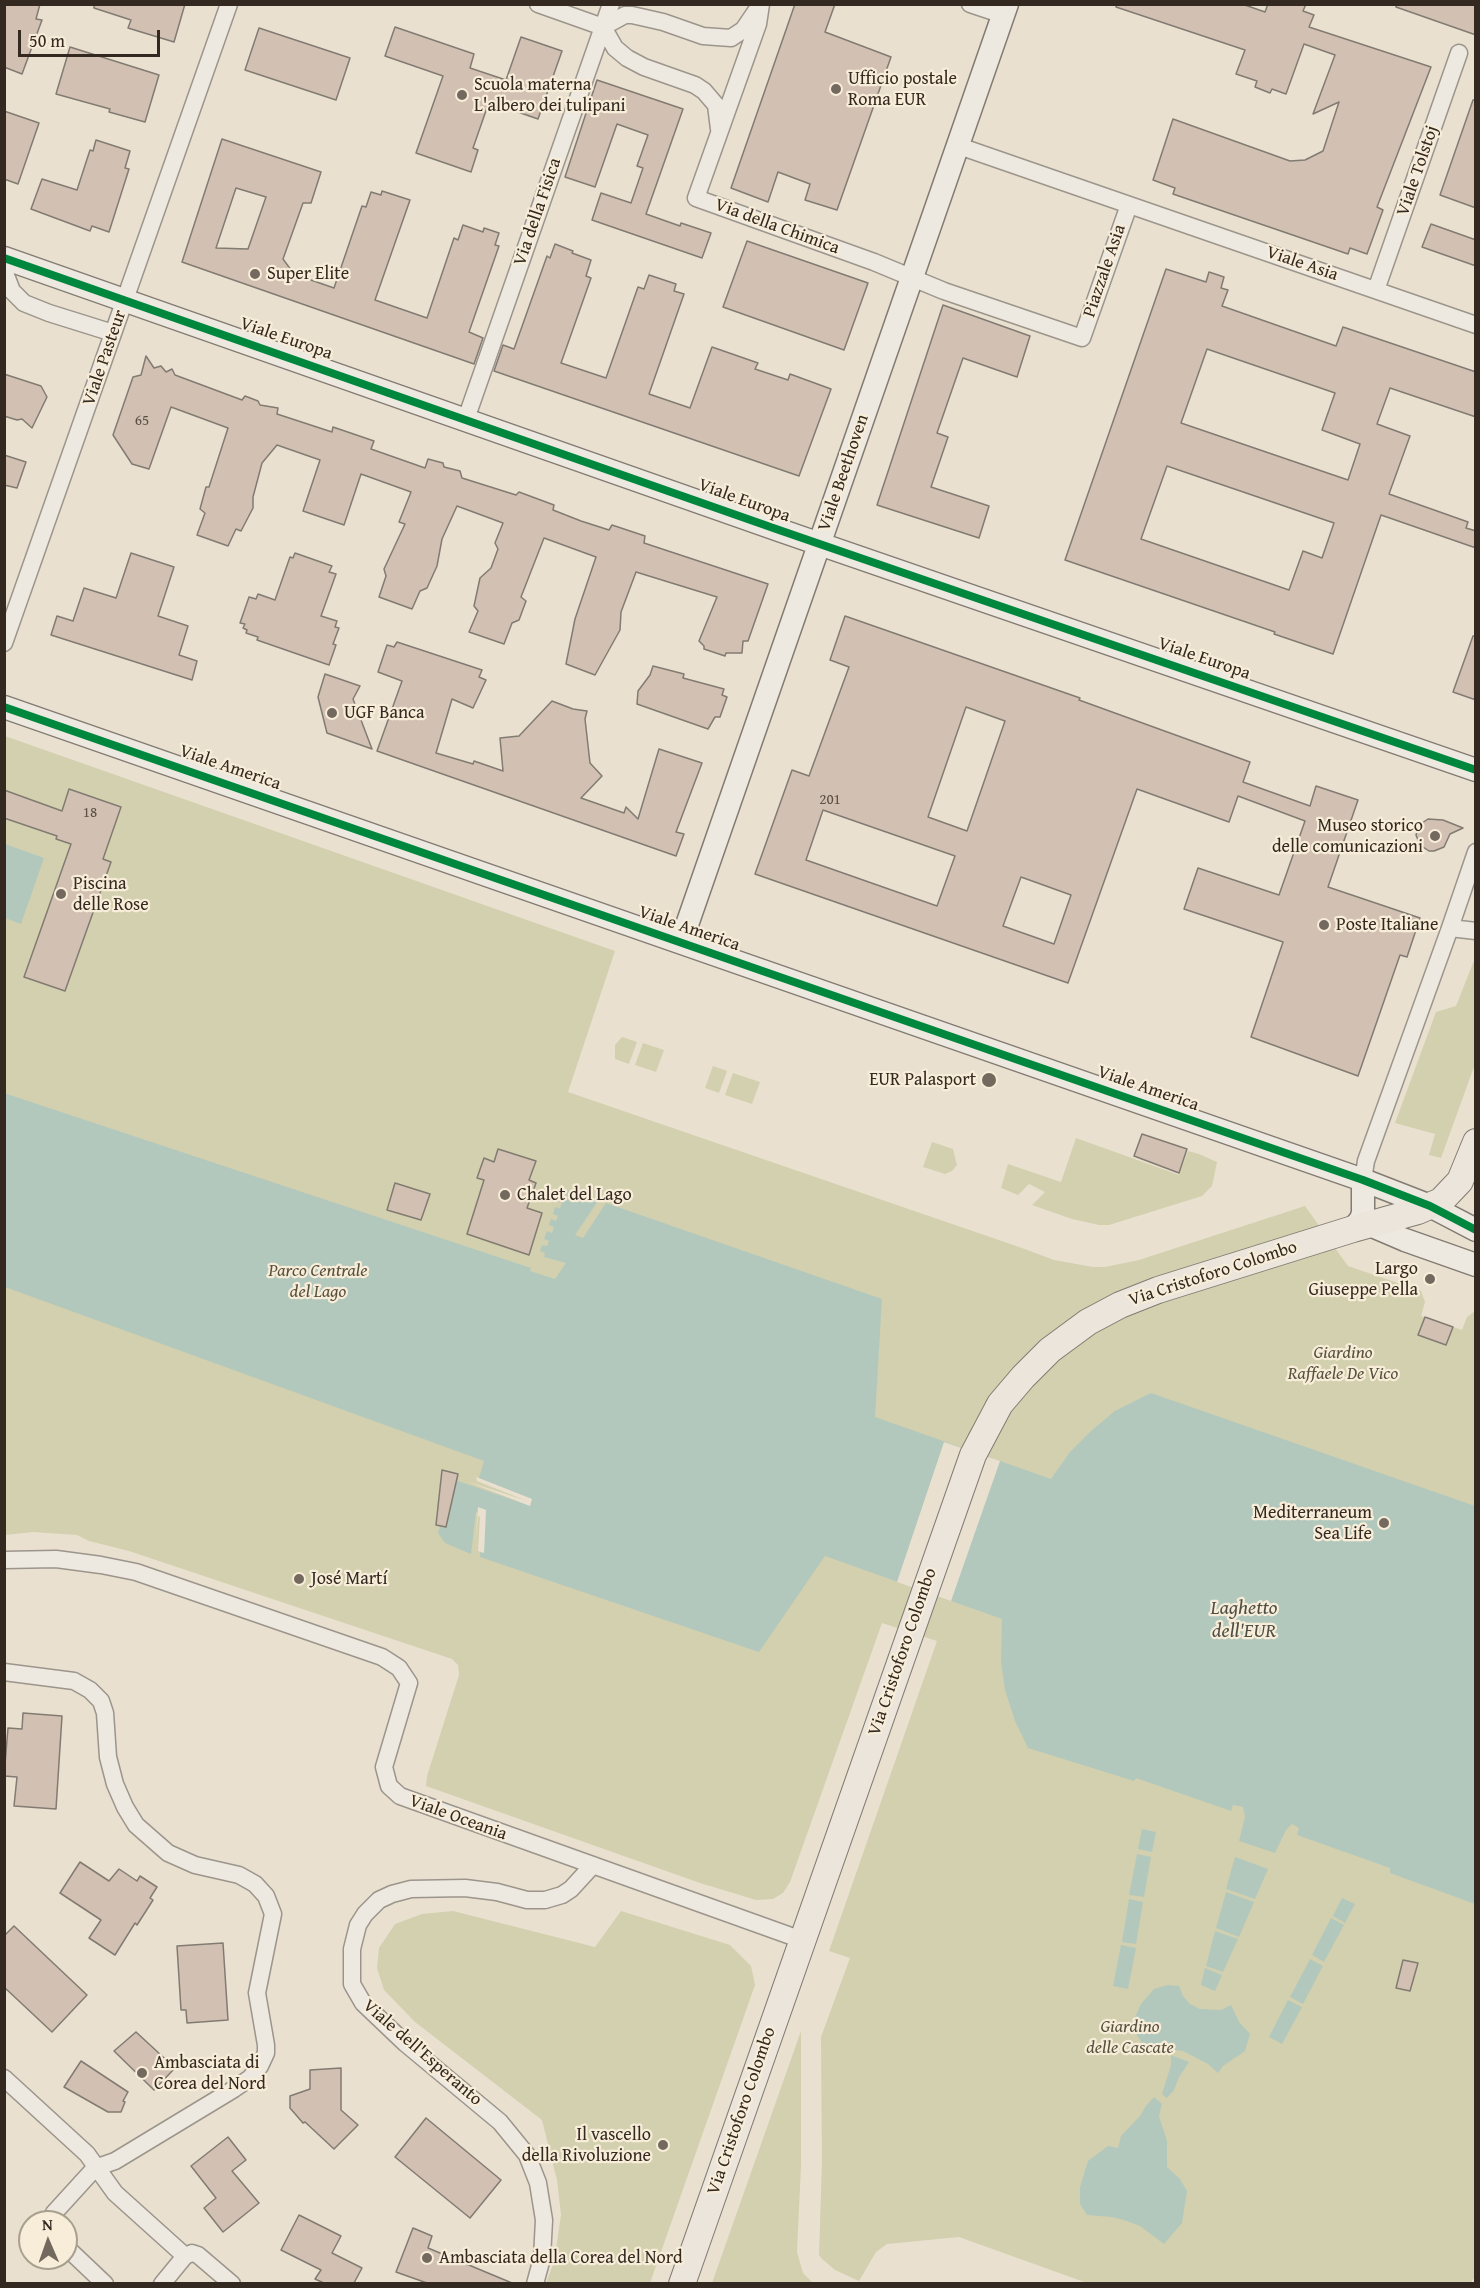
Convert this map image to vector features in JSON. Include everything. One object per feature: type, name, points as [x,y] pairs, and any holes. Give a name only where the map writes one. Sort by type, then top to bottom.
[{"type":"main road","name":"Via Cristoforo Colombo","points":[[682,2283],[973,1455],[1000,1404],[1050,1350],[1088,1322],[1120,1305],[1158,1290],[1430,1206],[1448,1195],[1460,1181],[1476,1142]]},
{"type":"street","name":"Viale Pasteur","points":[[4,643],[229,4]]},
{"type":"street","points":[[538,4],[603,27],[615,48],[627,58],[644,67],[695,85],[711,97],[718,114],[719,134]]},
{"type":"street","name":"Via della Fisica","points":[[466,418],[610,4]]},
{"type":"street","points":[[603,27],[625,15],[633,15],[663,22],[703,36],[731,38],[747,27],[760,4]]},
{"type":"street","name":"Via della Chimica","points":[[760,4],[758,24],[696,198],[913,278]]},
{"type":"street","points":[[970,4],[1005,10]]},
{"type":"street","name":"Viale Beethoven","points":[[681,942],[1005,10]]},
{"type":"street","name":"Viale Tolstoj","points":[[1376,290],[1459,53]]},
{"type":"street","name":"Piazzale Asia","points":[[913,278],[1082,338],[1129,205],[959,146]]},
{"type":"street","name":"Viale Asia","points":[[1129,205],[1476,325]]},
{"type":"street","name":"Viale Europa","points":[[4,258],[1476,770]]},
{"type":"street","points":[[4,270],[10,288],[20,300],[49,313],[113,333]]},
{"type":"street","name":"Viale America","points":[[4,707],[1364,1180]]},
{"type":"street","points":[[1476,852],[1366,1161],[1364,1213],[1361,1219],[1361,1227],[1476,1265]]},
{"type":"street","points":[[1450,928],[1476,931]]},
{"type":"street","points":[[1364,1180],[1430,1206],[1476,1230]]},
{"type":"street","name":"Viale Oceania","points":[[4,1560],[79,1561],[136,1572],[382,1657],[399,1668],[409,1683],[384,1762],[385,1776],[392,1791],[405,1799],[802,1940]]},
{"type":"street","points":[[4,1672],[74,1681],[86,1686],[95,1694],[101,1701],[105,1713],[112,1777],[136,1825],[168,1852],[195,1864],[239,1875],[255,1884],[266,1896],[273,1914],[257,1993],[266,2044],[266,2053],[260,2066],[239,2086],[115,2161],[95,2168],[57,2210]]},
{"type":"street","name":"Viale dell'Esperanto","points":[[535,2283],[542,2258],[544,2220],[538,2183],[527,2155],[495,2117],[405,2043],[363,2003],[352,1984],[352,1949],[358,1925],[365,1914],[379,1900],[392,1894],[418,1889],[465,1888],[496,1892],[527,1900],[545,1900],[562,1895],[571,1889],[593,1864]]},
{"type":"street","points":[[4,2078],[87,2154],[115,2193],[185,2256]]},
{"type":"street","points":[[162,2283],[185,2256],[192,2253],[198,2255],[232,2283]]},
{"type":"street","points":[[78,2258],[105,2283]]},
{"type":"green space","name":"Parco Centrale del Lago","points":[[5,736],[615,951],[568,1092],[1054,1260],[1093,1267],[1105,1267],[1139,1260],[1305,1206],[1348,1266],[1421,1291],[1425,1302],[1421,1316],[1462,1330],[1467,1317],[1475,1311],[1476,2275],[1470,2284],[1087,2283],[959,2237],[887,2244],[876,2252],[859,2281],[835,2270],[821,2258],[819,2255],[822,2161],[821,2037],[850,1958],[829,1951],[937,1641],[882,1623],[790,1882],[783,1893],[773,1899],[756,1900],[700,1883],[426,1786],[427,1776],[459,1675],[458,1665],[452,1659],[129,1551],[89,1541],[77,1535],[33,1532],[5,1535]]},
{"type":"green space","points":[[1475,958],[1475,1064],[1441,1158],[1429,1155],[1435,1134],[1395,1123],[1436,1012],[1456,1006]]},
{"type":"green space","points":[[622,1037],[637,1042],[629,1064],[615,1059],[615,1045]]},
{"type":"green space","points":[[643,1043],[664,1050],[656,1072],[635,1065]]},
{"type":"green space","points":[[713,1066],[727,1071],[719,1093],[705,1088]]},
{"type":"green space","points":[[733,1073],[760,1082],[752,1104],[725,1095]]},
{"type":"green space","points":[[1076,1138],[1179,1175],[1188,1151],[1199,1154],[1217,1162],[1212,1186],[1202,1196],[1109,1225],[1072,1219],[1032,1205],[1045,1192],[1029,1184],[1018,1195],[1001,1188],[1008,1164],[1061,1182]]},
{"type":"green space","points":[[932,1142],[953,1149],[957,1165],[952,1171],[945,1174],[923,1167]]},
{"type":"green space","points":[[453,1911],[595,1947],[621,1911],[730,1945],[751,1966],[755,1985],[650,2283],[546,2283],[554,2262],[561,2215],[557,2180],[542,2120],[415,2022],[384,1990],[377,1968],[379,1948],[395,1924],[422,1914]]},
{"type":"green space","points":[[801,2031],[801,2166],[797,2252],[803,2273],[813,2283],[712,2283]]},
{"type":"water","points":[[5,844],[44,858],[21,924],[5,918]]},
{"type":"water","name":"Laghetto dell'EUR","points":[[4,1093],[531,1268],[530,1271],[555,1279],[566,1263],[544,1257],[545,1253],[540,1251],[542,1245],[547,1246],[549,1241],[544,1239],[547,1231],[552,1233],[554,1227],[549,1225],[551,1219],[556,1221],[558,1216],[553,1214],[555,1207],[560,1208],[562,1203],[557,1201],[559,1196],[564,1197],[567,1190],[598,1201],[575,1235],[583,1238],[606,1203],[882,1299],[875,1417],[1051,1479],[1070,1452],[1091,1431],[1115,1411],[1151,1393],[1475,1506],[1475,1904],[1390,1873],[1390,1868],[1297,1835],[1299,1828],[1292,1824],[1286,1830],[1275,1853],[1239,1841],[1245,1817],[1243,1807],[1233,1805],[1231,1811],[1136,1778],[1134,1781],[1028,1748],[1015,1721],[1005,1690],[1001,1662],[1002,1619],[825,1556],[759,1652],[480,1557],[483,1515],[476,1512],[471,1554],[445,1543],[438,1533],[455,1480],[528,1505],[531,1499],[479,1478],[484,1461],[5,1287]]},
{"type":"water","points":[[1142,1829],[1156,1832],[1152,1852],[1138,1849]]},
{"type":"water","points":[[1137,1854],[1151,1857],[1144,1897],[1129,1895]]},
{"type":"water","points":[[1235,1857],[1268,1869],[1255,1899],[1226,1889]]},
{"type":"water","points":[[1226,1892],[1254,1902],[1239,1937],[1216,1928]]},
{"type":"water","points":[[1342,1898],[1355,1904],[1345,1923],[1333,1916]]},
{"type":"water","points":[[1129,1899],[1143,1902],[1136,1944],[1122,1942]]},
{"type":"water","points":[[1331,1918],[1344,1925],[1324,1962],[1312,1955]]},
{"type":"water","points":[[1215,1931],[1238,1939],[1223,1972],[1206,1966]]},
{"type":"water","points":[[1121,1945],[1136,1948],[1128,1989],[1113,1986]]},
{"type":"water","points":[[1310,1959],[1323,1966],[1303,2004],[1290,1997]]},
{"type":"water","points":[[1205,1968],[1222,1975],[1215,1991],[1201,1985]]},
{"type":"water","points":[[1168,1985],[1179,1986],[1183,1996],[1190,2004],[1200,2009],[1221,2010],[1231,2005],[1239,2022],[1250,2034],[1245,2051],[1223,2066],[1218,2073],[1208,2064],[1183,2051],[1144,2046],[1131,2026],[1141,2004],[1154,1989]]},
{"type":"water","points":[[1288,2000],[1302,2007],[1282,2044],[1269,2037]]},
{"type":"water","points":[[1171,2055],[1189,2062],[1174,2090],[1167,2098],[1162,2094],[1171,2065]]},
{"type":"water","points":[[1154,2097],[1162,2104],[1159,2116],[1167,2141],[1167,2167],[1180,2179],[1187,2191],[1182,2223],[1164,2244],[1140,2226],[1127,2221],[1087,2215],[1080,2204],[1080,2187],[1088,2161],[1108,2146],[1118,2148],[1121,2136]]},
{"type":"pier","points":[[944,1442],[1000,1461],[951,1601],[897,1582]]},
{"type":"pier","points":[[476,1477],[532,1499],[530,1506],[466,1481],[527,1501],[477,1481]]},
{"type":"pier","points":[[478,1507],[486,1510],[484,1553],[478,1551],[480,1517],[478,1516],[475,1550]]},
{"type":"building","points":[[4,4],[40,4],[36,19],[42,20],[22,74],[4,67]]},
{"type":"building","points":[[94,4],[185,4],[174,42],[128,28],[131,20],[94,8]]},
{"type":"building","points":[[795,4],[835,4],[825,32],[891,57],[837,210],[805,200],[810,184],[778,172],[768,202],[731,188]]},
{"type":"building","points":[[1117,4],[1242,4],[1265,12],[1268,4],[1306,4],[1303,11],[1314,15],[1309,27],[1431,67],[1377,207],[1383,210],[1367,254],[1350,248],[1348,254],[1173,194],[1175,188],[1153,180],[1173,119],[1290,161],[1305,160],[1323,151],[1339,102],[1313,114],[1335,55],[1304,44],[1286,94],[1272,89],[1270,93],[1255,87],[1257,81],[1236,74],[1245,50],[1116,7]]},
{"type":"building","points":[[1396,4],[1476,4],[1476,35],[1396,7]]},
{"type":"building","points":[[395,27],[474,54],[470,68],[506,80],[521,37],[562,51],[538,119],[489,102],[473,148],[478,150],[471,172],[416,153],[443,76],[385,56]]},
{"type":"building","points":[[259,28],[350,58],[336,100],[245,70]]},
{"type":"building","points":[[70,47],[159,75],[145,122],[109,112],[110,109],[56,94]]},
{"type":"building","points":[[597,80],[683,109],[646,214],[680,226],[681,223],[711,233],[702,258],[592,220],[601,193],[631,203],[643,168],[637,166],[648,135],[617,124],[595,187],[565,177]]},
{"type":"building","points":[[1473,100],[1476,100],[1476,208],[1440,195]]},
{"type":"building","points":[[4,111],[39,123],[18,184],[4,179]]},
{"type":"building","points":[[222,139],[321,172],[311,203],[303,203],[283,259],[294,274],[334,288],[362,206],[366,207],[371,192],[381,195],[382,191],[410,200],[375,300],[427,318],[454,238],[458,240],[463,225],[483,232],[484,228],[499,233],[495,245],[499,246],[469,332],[483,338],[474,364],[182,262]],"holes":[[[236,188],[266,197],[248,249],[216,248]]]},
{"type":"building","points":[[96,140],[130,151],[125,168],[129,169],[109,232],[92,226],[90,231],[31,209],[42,179],[77,190],[90,150],[93,151]]},
{"type":"building","points":[[1431,224],[1476,240],[1476,266],[1422,247]]},
{"type":"building","points":[[747,241],[868,283],[844,350],[723,307]]},
{"type":"building","points":[[555,244],[591,260],[586,276],[591,278],[561,363],[606,378],[638,287],[644,289],[649,275],[676,284],[674,291],[684,294],[649,394],[690,408],[712,347],[758,363],[755,369],[788,380],[790,374],[831,389],[799,476],[494,371],[503,345],[514,349],[547,256],[550,258]]},
{"type":"building","points":[[1166,269],[1206,282],[1209,272],[1224,277],[1221,288],[1228,290],[1222,306],[1336,346],[1343,327],[1476,372],[1476,417],[1390,388],[1377,424],[1410,436],[1389,494],[1468,522],[1466,528],[1476,531],[1476,548],[1381,515],[1333,654],[1065,560]],"holes":[[[1207,349],[1335,393],[1322,430],[1360,444],[1348,480],[1181,423]],[[1167,466],[1334,523],[1322,558],[1303,551],[1289,590],[1141,539]]]},
{"type":"building","points":[[943,305],[1030,336],[1017,377],[963,358],[937,433],[948,437],[931,487],[989,506],[979,538],[877,505]]},
{"type":"building","points":[[146,356],[154,368],[161,366],[166,372],[172,369],[175,375],[242,400],[245,396],[258,401],[260,405],[278,408],[277,414],[332,432],[333,427],[374,441],[371,449],[425,468],[428,459],[443,463],[444,467],[460,471],[462,478],[516,495],[519,492],[554,505],[553,510],[581,521],[609,530],[612,525],[645,536],[644,543],[768,584],[748,641],[743,641],[742,653],[726,653],[725,656],[704,649],[699,641],[717,597],[636,572],[621,612],[620,630],[595,675],[566,664],[575,619],[596,557],[544,538],[521,597],[526,601],[519,620],[512,623],[504,644],[469,632],[478,611],[474,606],[480,578],[491,568],[498,549],[495,543],[503,523],[457,506],[442,539],[437,566],[427,588],[420,591],[412,609],[379,597],[386,576],[384,569],[405,524],[399,522],[411,492],[361,474],[344,525],[303,511],[320,460],[277,445],[262,463],[253,497],[253,508],[241,531],[236,529],[228,546],[197,535],[205,513],[200,509],[206,487],[209,487],[228,428],[171,407],[149,469],[132,464],[113,435],[133,377],[141,375]]},
{"type":"building","points":[[4,374],[41,386],[47,397],[32,428],[22,419],[17,420],[4,416]]},
{"type":"building","points":[[4,455],[26,462],[17,488],[4,485]]},
{"type":"building","points":[[131,553],[174,567],[158,616],[188,626],[179,655],[197,661],[192,680],[51,635],[57,616],[73,621],[84,588],[116,598]]},
{"type":"building","points":[[295,553],[332,566],[329,572],[336,574],[321,616],[337,621],[335,627],[339,628],[329,665],[257,640],[258,637],[246,633],[247,630],[243,628],[245,624],[240,623],[249,597],[256,599],[258,594],[275,600],[290,557],[293,558]]},
{"type":"building","points":[[845,616],[1080,698],[1079,700],[1250,762],[1243,782],[1310,806],[1316,786],[1358,800],[1328,887],[1420,918],[1407,957],[1400,955],[1358,1076],[1251,1037],[1283,942],[1184,909],[1198,868],[1279,895],[1305,821],[1238,796],[1229,822],[1137,789],[1068,983],[755,874],[792,770],[809,776],[849,667],[830,660]],"holes":[[[966,707],[1005,721],[967,831],[928,817]],[[823,810],[955,856],[937,906],[806,860]],[[1021,877],[1071,895],[1054,944],[1003,926]]]},
{"type":"building","points":[[1473,636],[1476,636],[1476,700],[1453,692]]},
{"type":"building","points":[[397,642],[482,670],[479,677],[486,680],[473,708],[452,699],[436,753],[473,764],[474,761],[503,771],[500,738],[519,736],[552,701],[573,709],[587,711],[585,719],[590,763],[602,776],[581,798],[624,813],[626,807],[638,819],[659,749],[702,763],[676,832],[684,834],[676,856],[377,751],[402,681],[378,672],[387,645],[394,647]]},
{"type":"building","points":[[653,666],[684,674],[683,678],[724,689],[722,695],[727,697],[720,717],[715,717],[708,729],[637,704],[638,691],[650,675]]},
{"type":"building","points":[[325,674],[360,686],[353,699],[372,749],[327,733],[318,697]]},
{"type":"building","points":[[69,789],[121,807],[103,859],[111,862],[65,991],[24,977],[71,844],[56,839],[57,836],[4,818],[4,790],[62,811]]},
{"type":"building","points":[[1428,819],[1443,820],[1463,828],[1450,834],[1444,847],[1429,851],[1420,845],[1416,835],[1419,825]]},
{"type":"building","points":[[1142,1134],[1187,1149],[1179,1173],[1134,1156]]},
{"type":"building","name":"Chalet del Lago","points":[[498,1149],[536,1161],[529,1180],[536,1183],[527,1208],[542,1213],[529,1255],[467,1234],[484,1180],[477,1178],[484,1158],[494,1162]]},
{"type":"building","points":[[395,1183],[430,1194],[421,1220],[387,1210]]},
{"type":"building","points":[[1425,1317],[1453,1327],[1446,1345],[1418,1335]]},
{"type":"building","points":[[442,1470],[458,1474],[446,1527],[436,1525]]},
{"type":"building","points":[[23,1713],[62,1716],[56,1809],[14,1806],[17,1777],[4,1776],[8,1728],[22,1729]]},
{"type":"building","points":[[80,1862],[109,1881],[119,1869],[137,1881],[140,1876],[157,1887],[150,1898],[153,1900],[115,1955],[89,1938],[101,1920],[60,1893]]},
{"type":"building","points":[[14,1926],[87,1995],[52,2032],[4,1987],[4,1936]]},
{"type":"building","points":[[223,1943],[228,2020],[187,2023],[186,2010],[181,2010],[177,1946]]},
{"type":"building","points":[[1403,1960],[1418,1963],[1410,1991],[1396,1988]]},
{"type":"building","points":[[136,2032],[175,2068],[154,2090],[114,2051]]},
{"type":"building","points":[[81,2061],[128,2092],[121,2112],[108,2112],[64,2087]]},
{"type":"building","points":[[341,2068],[341,2110],[358,2125],[334,2149],[305,2122],[303,2123],[290,2108],[290,2096],[310,2089],[310,2070]]},
{"type":"building","points":[[426,2118],[501,2180],[470,2218],[395,2157]]},
{"type":"building","points":[[228,2137],[246,2160],[232,2171],[259,2203],[223,2232],[204,2208],[216,2198],[191,2166]]},
{"type":"building","points":[[299,2215],[341,2236],[332,2253],[362,2268],[354,2283],[324,2283],[315,2279],[321,2270],[281,2250]]},
{"type":"building","name":"Ambasciata della Corea del Nord","points":[[413,2228],[432,2236],[428,2248],[512,2283],[427,2283],[396,2272]]},
{"type":"cycle path","points":[[4,258],[779,530],[1476,770]]},
{"type":"cycle path","points":[[4,707],[1363,1180],[1430,1206],[1476,1230]]},
{"type":"place","name":"Ufficio postale Roma EUR","points":[[836,89]]},
{"type":"place","name":"Scuola materna L'albero dei tulipani","points":[[462,95]]},
{"type":"place","name":"Super Elite","points":[[255,274]]},
{"type":"place","name":"UGF Banca","points":[[332,713]]},
{"type":"place","name":"Museo storico delle comunicazioni","points":[[1435,836]]},
{"type":"place","name":"Piscina delle Rose","points":[[61,894]]},
{"type":"place","name":"Poste Italiane","points":[[1324,925]]},
{"type":"place","name":"EUR Palasport","points":[[989,1080]]},
{"type":"place","name":"Chalet del Lago","points":[[505,1195]]},
{"type":"place","name":"Largo Giuseppe Pella","points":[[1430,1279]]},
{"type":"place","name":"Mediterraneum Sea Life","points":[[1384,1523]]},
{"type":"place","name":"José Martí","points":[[299,1579]]},
{"type":"place","name":"Ambasciata di Corea del Nord","points":[[142,2073]]},
{"type":"place","name":"Il vascello della Rivoluzione","points":[[663,2145]]},
{"type":"place","name":"Ambasciata della Corea del Nord","points":[[427,2258]]},
{"type":"park label","name":"Giardino Raffaele De Vico","points":[[1343,1363]]},
{"type":"park label","name":"Giardino delle Cascate","points":[[1130,2037]]}]
